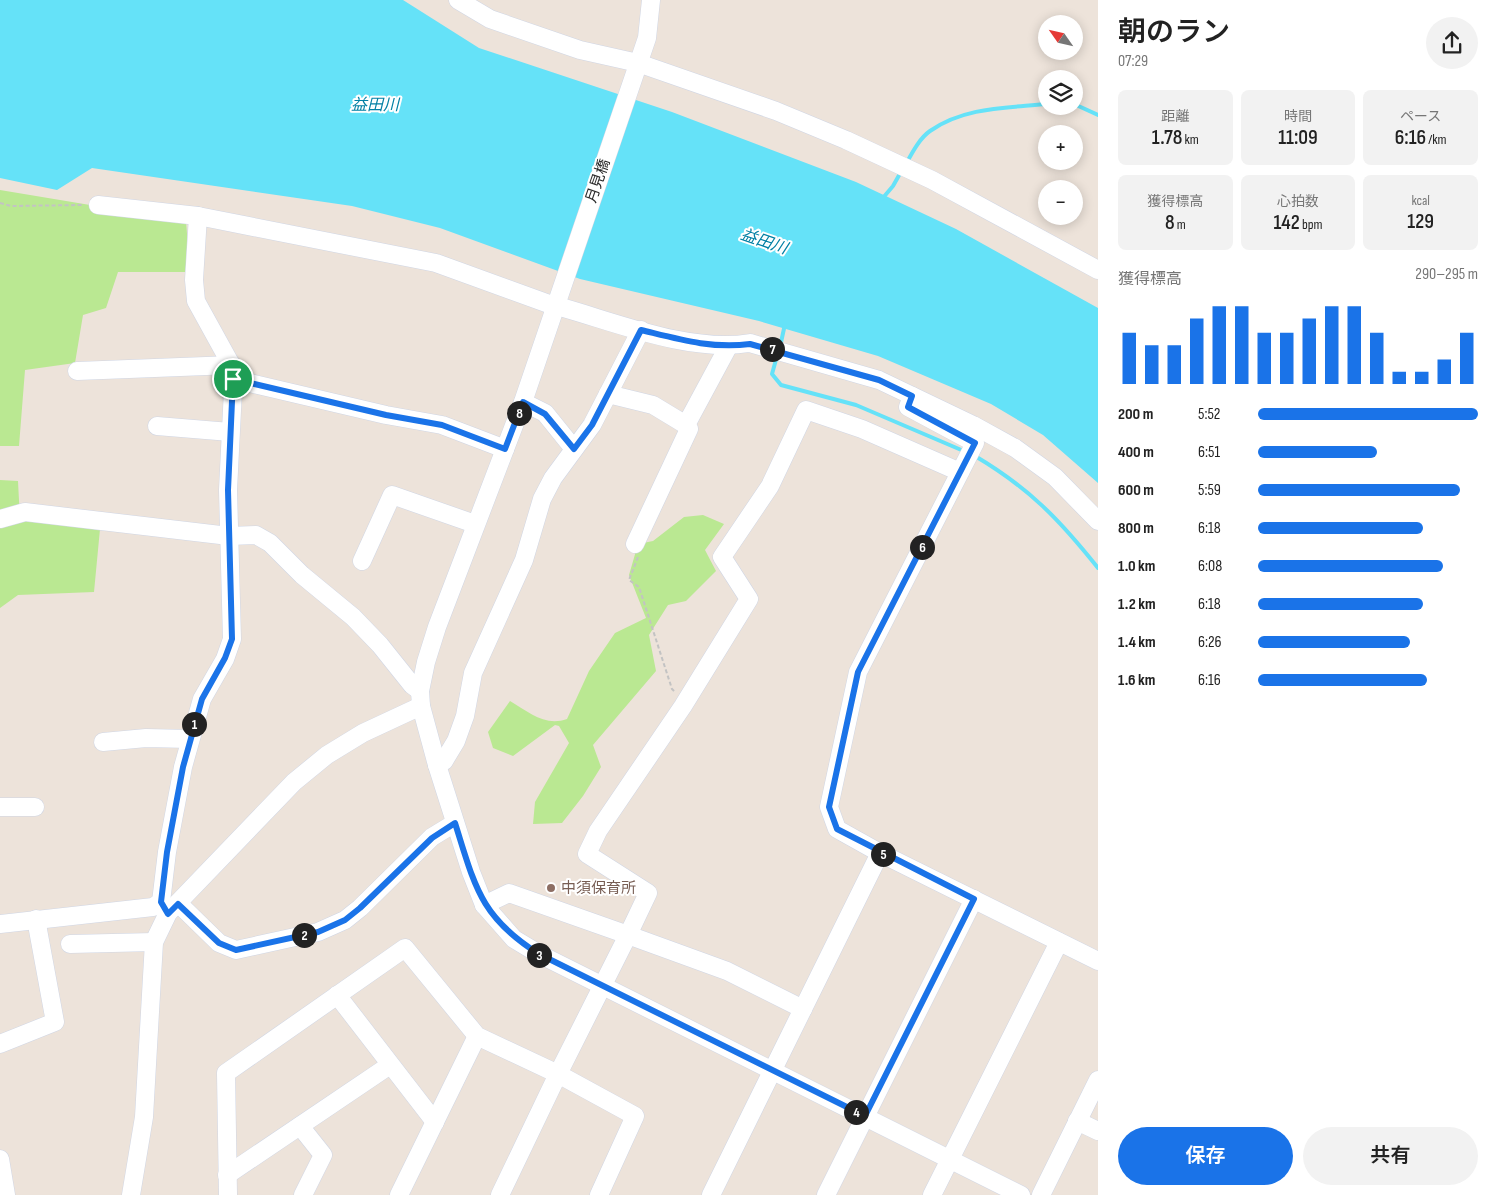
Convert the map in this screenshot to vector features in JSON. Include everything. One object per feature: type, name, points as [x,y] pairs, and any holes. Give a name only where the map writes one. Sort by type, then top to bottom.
[{"type":"street","points":[[458,0],[490,19],[580,50],[776,111],[846,140],[932,180],[1098,270]]},
{"type":"street","name":"月見橋","points":[[421,699],[426,662],[436,627],[523,402],[647,38],[651,0]]},
{"type":"street","points":[[98,205],[198,216],[436,263],[556,306],[641,330],[702,345],[728,347],[750,344],[879,380],[1015,448],[1055,477],[1098,521]]},
{"type":"street","points":[[169,906],[167,852],[190,739],[202,699],[225,658],[232,639],[229,536],[232,372],[196,301],[194,280],[198,216]]},
{"type":"street","points":[[437,765],[444,761],[456,741],[465,716],[473,673],[524,560],[542,499],[553,478],[592,425],[641,330]]},
{"type":"street","points":[[686,425],[728,347]]},
{"type":"street","points":[[77,371],[232,372],[386,415],[442,425],[505,449]]},
{"type":"street","points":[[608,394],[653,406],[690,429],[635,544]]},
{"type":"street","points":[[912,396],[908,407],[975,443],[858,672],[829,807],[837,829],[880,853],[1098,960]]},
{"type":"street","points":[[523,402],[545,414],[574,449]]},
{"type":"street","points":[[500,1195],[648,894],[587,854],[598,831],[685,703],[749,599],[722,557],[770,486],[806,410],[862,429],[960,472]]},
{"type":"street","points":[[157,426],[230,432]]},
{"type":"street","points":[[362,560],[392,495],[476,524]]},
{"type":"street","points":[[0,519],[25,512],[229,536],[256,534],[270,543],[302,575],[353,616],[380,645],[421,699],[437,765],[484,905],[514,939],[602,986],[1021,1195]]},
{"type":"street","points":[[130,1195],[144,1117],[154,942],[169,906],[294,782],[327,755],[421,699]]},
{"type":"street","points":[[103,742],[146,738],[190,739]]},
{"type":"street","points":[[0,808],[35,807]]},
{"type":"street","points":[[0,924],[169,906],[219,943],[236,950],[318,932],[345,920],[360,908],[432,838],[455,823]]},
{"type":"street","points":[[712,1195],[880,853]]},
{"type":"street","points":[[484,905],[509,893],[727,971],[803,1009]]},
{"type":"street","points":[[826,1195],[974,899]]},
{"type":"street","points":[[0,1044],[55,1022],[36,919]]},
{"type":"street","points":[[70,944],[154,942]]},
{"type":"street","points":[[932,1195],[1059,942]]},
{"type":"street","points":[[228,1195],[226,1073],[405,948],[477,1036],[558,1074],[635,1116],[600,1195]]},
{"type":"street","points":[[337,995],[435,1122]]},
{"type":"street","points":[[399,1195],[477,1036]]},
{"type":"street","points":[[227,1175],[390,1065]]},
{"type":"street","points":[[1041,1195],[1098,1080]]},
{"type":"street","points":[[1077,1121],[1098,1131]]},
{"type":"street","points":[[300,1126],[323,1155],[303,1195]]},
{"type":"street","points":[[0,1159],[6,1195]]},
{"type":"path","points":[[0,203],[11,206],[98,205]]},
{"type":"path","points":[[635,544],[640,554],[629,580],[639,588],[672,689],[685,703]]},
{"type":"green space","points":[[0,190],[186,221],[190,272],[118,272],[106,308],[83,315],[75,363],[25,370],[19,446],[0,446]]},
{"type":"green space","points":[[0,480],[18,481],[20,520],[100,529],[94,592],[18,595],[0,608]]},
{"type":"green space","points":[[703,515],[724,524],[705,550],[716,571],[686,601],[668,605],[649,635],[656,671],[593,745],[601,767],[583,796],[562,823],[533,824],[535,802],[569,743],[559,726],[555,725],[513,756],[493,748],[488,732],[510,701],[544,720],[559,721],[567,719],[589,671],[615,633],[646,618],[629,575],[638,544],[653,541],[684,517]]},
{"type":"water","name":"益田川","points":[[0,0],[403,0],[479,48],[672,112],[856,182],[956,229],[1098,308],[1098,483],[1043,435],[991,404],[878,356],[759,321],[580,279],[440,228],[352,206],[92,168],[57,190],[0,178]]},
{"type":"waterway","points":[[907,162],[923,137],[943,123],[957,117],[986,110],[1038,105]]},
{"type":"waterway","points":[[1083,108],[1098,115]]},
{"type":"waterway","points":[[882,199],[893,186],[902,170]]},
{"type":"waterway","points":[[780,347],[785,324]]},
{"type":"waterway","points":[[777,356],[772,374],[781,385],[856,405],[966,452]]},
{"type":"waterway","points":[[975,456],[1012,480],[1042,506],[1070,534],[1098,568]]},
{"type":"place","name":"中須保育所","points":[[551,888]]},
{"type":"route","points":[[641,330],[702,345],[728,347],[750,344],[879,380],[912,396],[908,407],[975,443],[858,672],[829,807],[837,829],[880,853],[974,899],[865,1116],[539,954],[514,939],[484,905],[455,823],[432,838],[360,908],[345,920],[318,932],[254,948],[236,950],[227,948],[219,943],[178,904],[168,914],[161,902],[167,852],[190,736],[202,699],[225,658],[232,639],[228,490],[233,379],[386,415],[442,425],[505,449],[523,402],[545,414],[574,449],[592,425],[641,330]]}]
